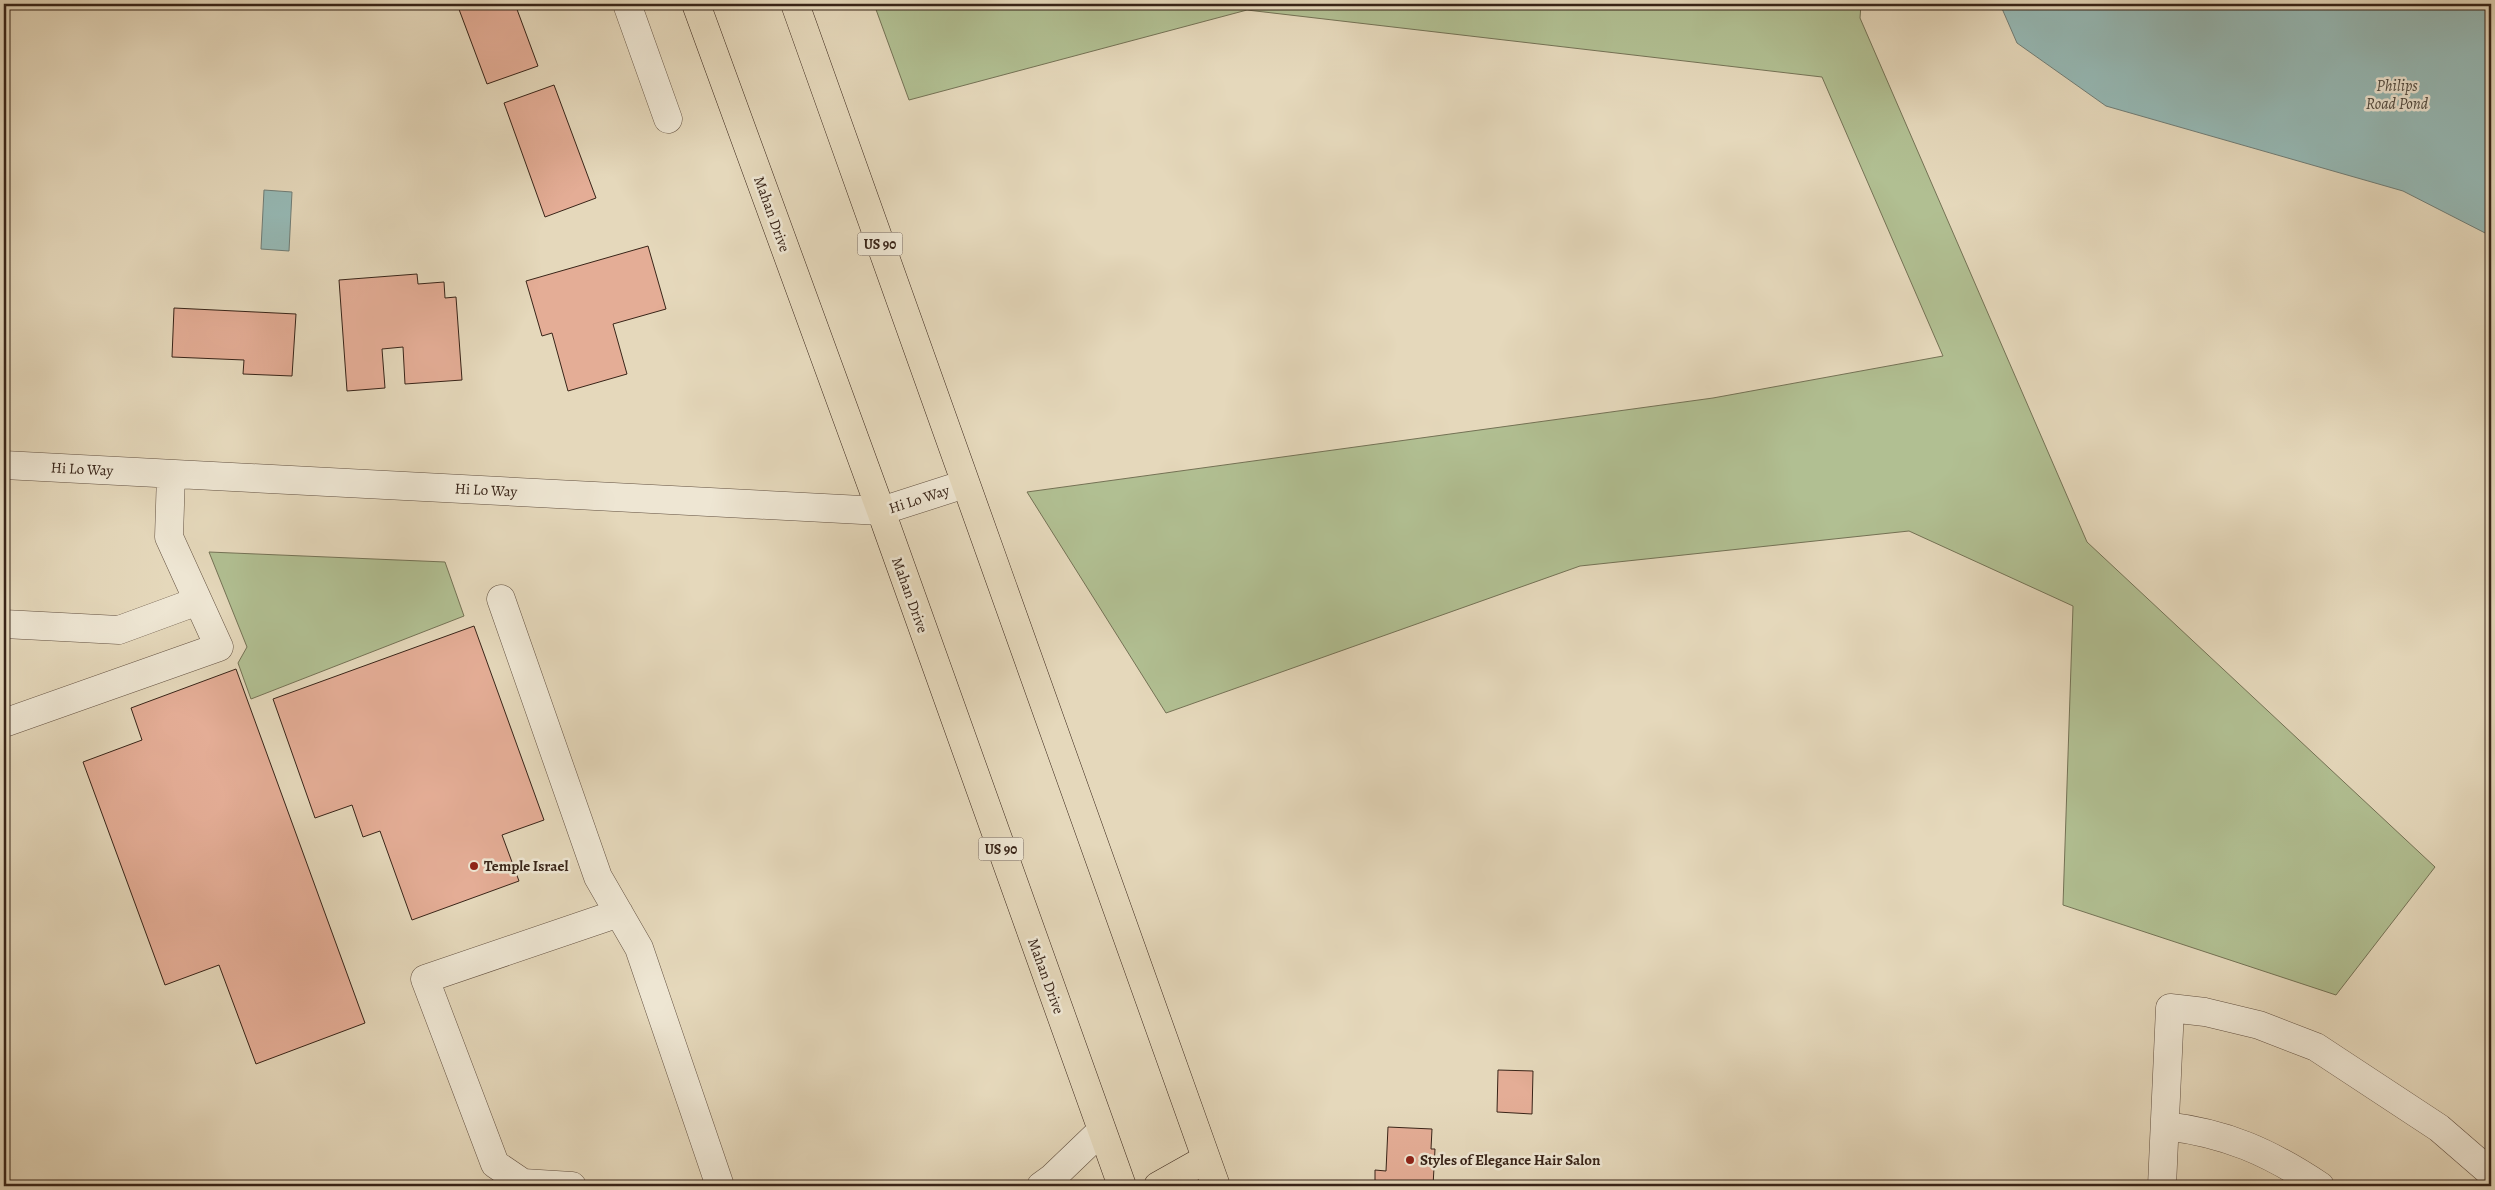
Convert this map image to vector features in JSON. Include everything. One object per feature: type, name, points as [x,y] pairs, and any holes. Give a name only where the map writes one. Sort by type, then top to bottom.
[{"type":"main road","name":"Mahan Drive","points":[[696,4],[881,511],[1122,1186]]},
{"type":"main road","name":"US 90","points":[[794,4],[1216,1186]]},
{"type":"main road","points":[[1158,1186],[1206,1159]]},
{"type":"street","points":[[627,4],[668,119]]},
{"type":"street","name":"Hi Lo Way","points":[[4,465],[881,511],[965,484]]},
{"type":"street","points":[[4,723],[219,646],[169,537],[171,474]]},
{"type":"street","points":[[501,599],[598,878],[639,948],[720,1186]]},
{"type":"street","points":[[4,624],[119,630],[198,602]]},
{"type":"street","points":[[572,1186],[523,1183],[495,1164],[425,979],[619,913]]},
{"type":"street","points":[[2162,1186],[2170,1008],[2205,1012],[2258,1025],[2316,1047],[2438,1128],[2491,1173]]},
{"type":"street","points":[[2165,1126],[2200,1130],[2244,1143],[2320,1186]]},
{"type":"street","points":[[1041,1186],[1052,1178],[1101,1131]]},
{"type":"green space","points":[[874,4],[1861,4],[1860,18],[2087,542],[2435,867],[2336,995],[2063,905],[2073,606],[1909,531],[1580,566],[1166,713],[1027,492],[1713,398],[1943,356],[1822,77],[1247,10],[909,100]]},
{"type":"green space","points":[[209,552],[445,562],[464,616],[251,699],[238,663],[247,647]]},
{"type":"water","name":"Philips Road Pond","points":[[2000,4],[2491,4],[2491,236],[2403,191],[2106,106],[2017,43]]},
{"type":"water","points":[[264,190],[292,192],[289,251],[261,249]]},
{"type":"building","points":[[457,4],[515,4],[538,66],[487,84]]},
{"type":"building","points":[[554,85],[596,198],[545,217],[504,103]]},
{"type":"building","points":[[648,246],[666,309],[613,324],[627,374],[568,391],[552,333],[542,336],[526,281]]},
{"type":"building","points":[[417,274],[418,284],[444,282],[445,298],[456,297],[462,380],[405,384],[403,347],[382,349],[385,388],[347,391],[339,280]]},
{"type":"building","points":[[174,308],[296,314],[292,376],[243,374],[244,360],[172,357]]},
{"type":"building","points":[[474,626],[544,820],[502,835],[519,881],[412,920],[380,831],[363,837],[352,805],[315,818],[273,699]]},
{"type":"building","points":[[236,669],[365,1023],[256,1064],[219,965],[165,985],[83,762],[142,740],[131,708]]},
{"type":"building","points":[[1498,1070],[1533,1071],[1532,1114],[1497,1112]]},
{"type":"building","name":"Styles of Elegance Hair Salon","points":[[1388,1127],[1432,1129],[1431,1149],[1435,1149],[1433,1186],[1375,1186],[1375,1170],[1386,1171]]},
{"type":"place","name":"Temple Israel","points":[[474,866]]},
{"type":"place","name":"Styles of Elegance Hair Salon","points":[[1410,1160]]}]
